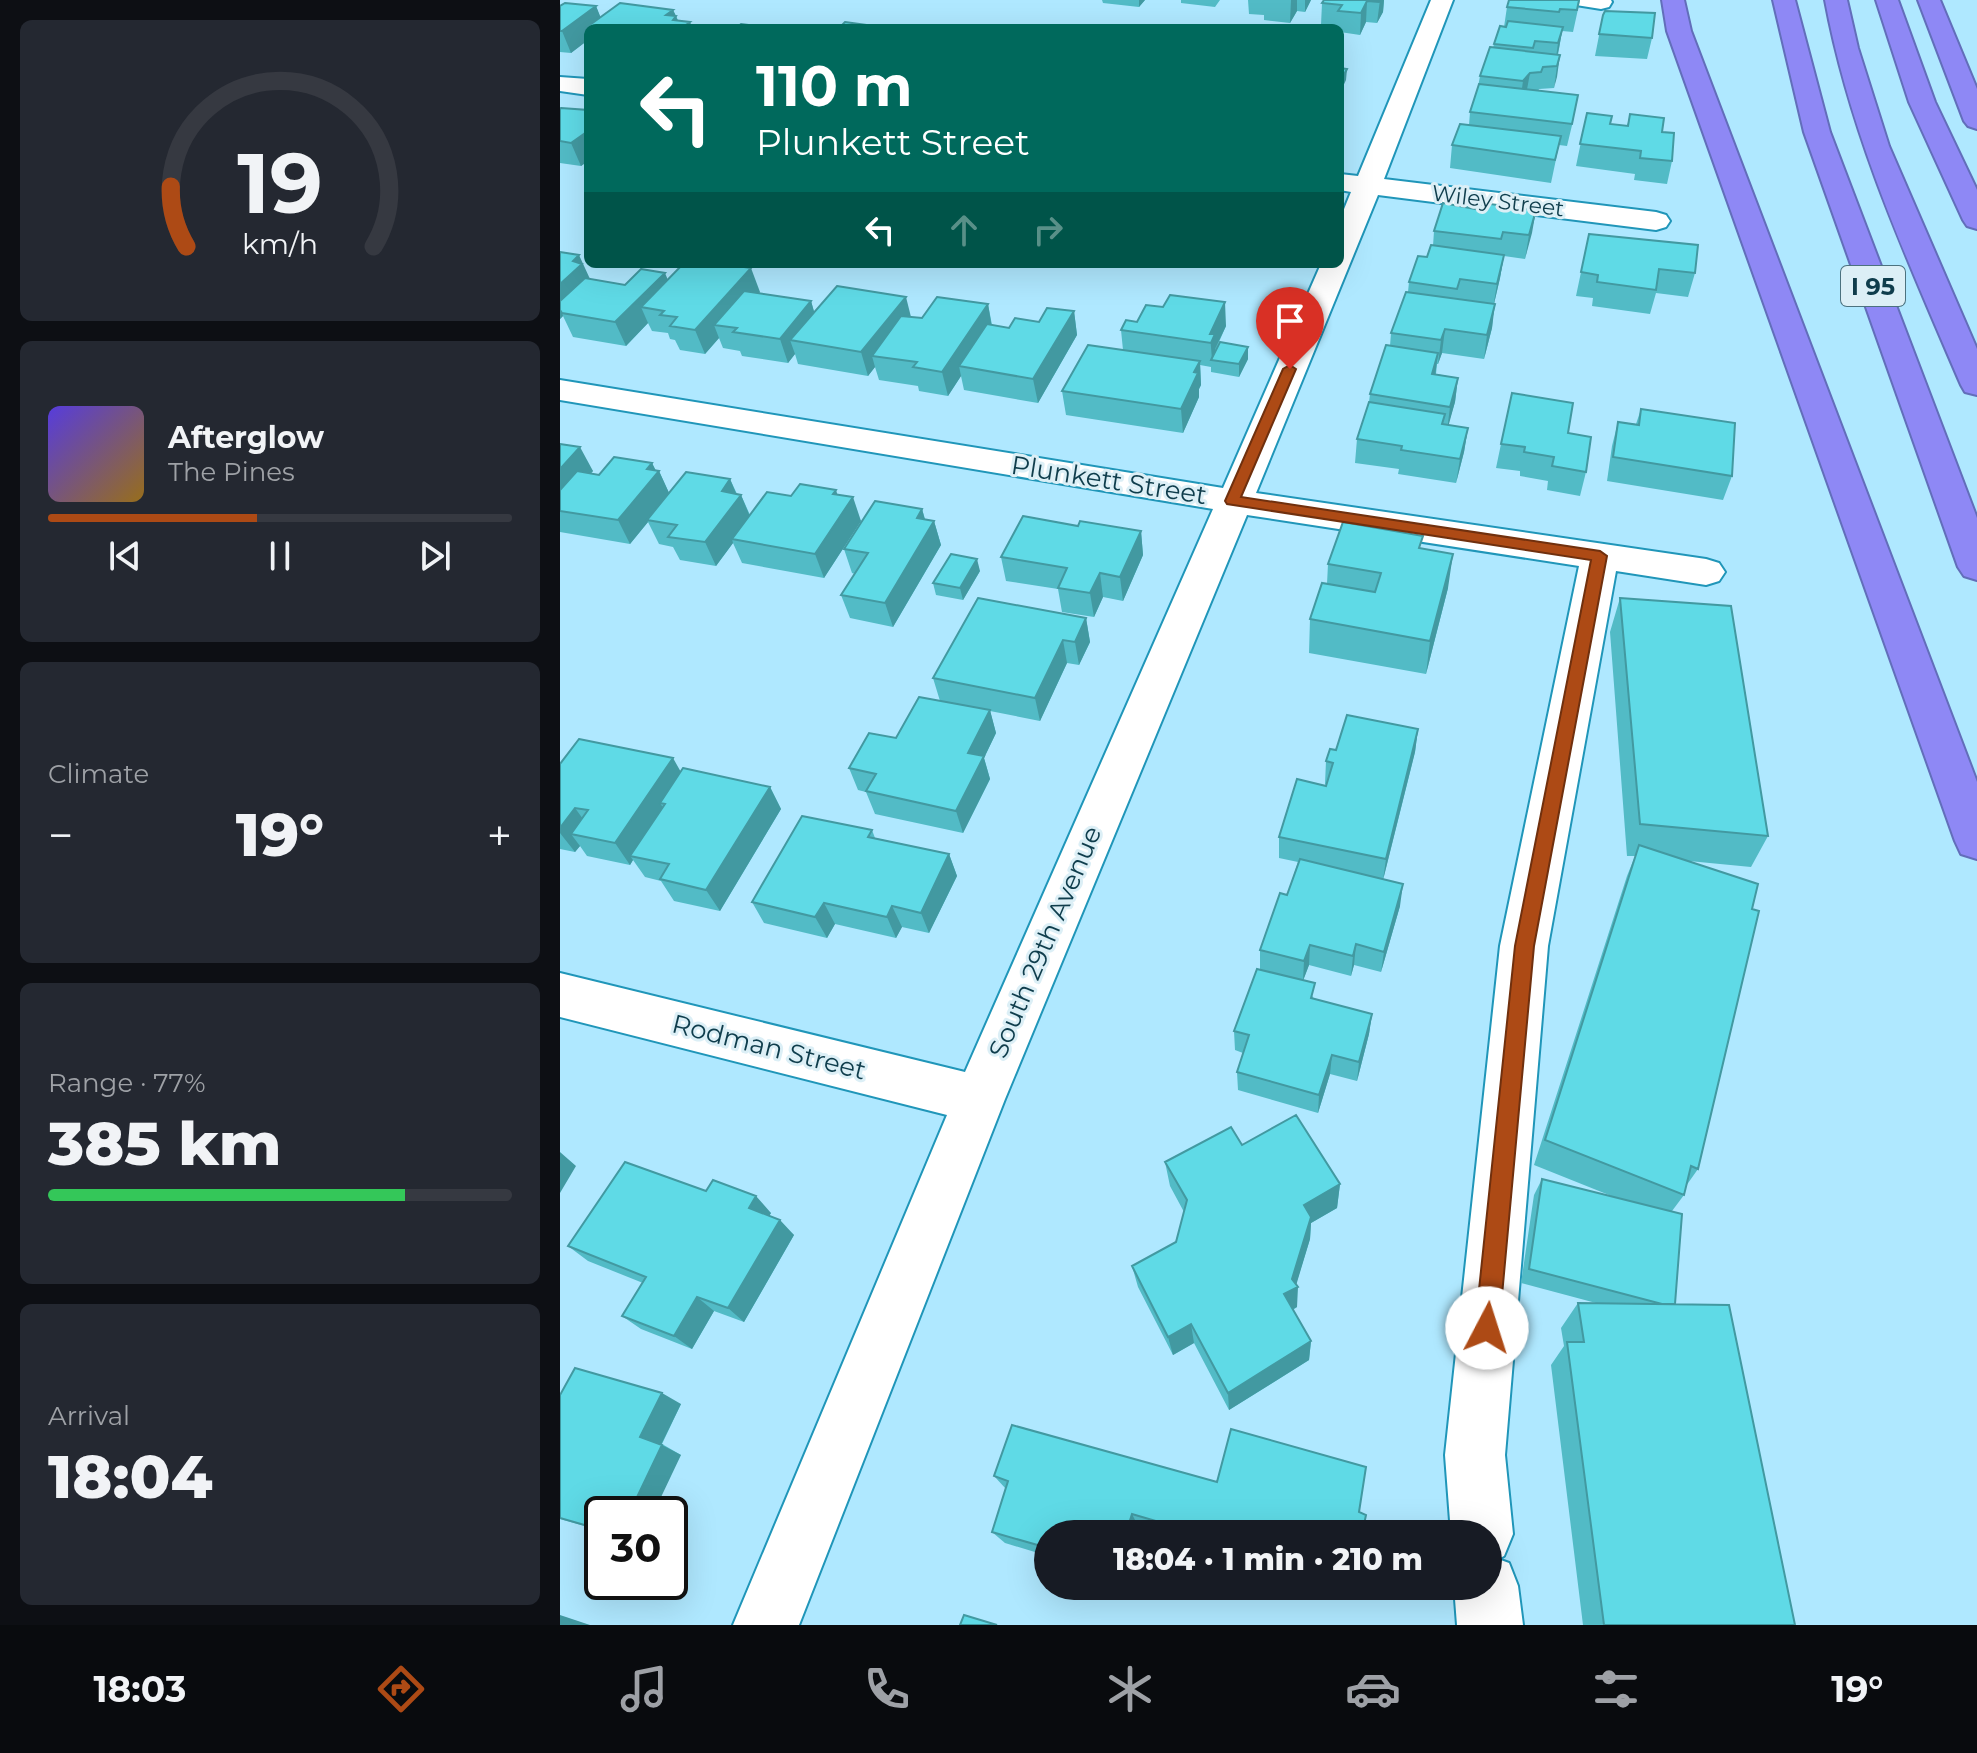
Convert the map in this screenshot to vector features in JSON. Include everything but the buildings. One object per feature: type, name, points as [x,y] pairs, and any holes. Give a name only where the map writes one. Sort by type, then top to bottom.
[{"type":"highway","points":[[1673,0],[1679,31],[1751,235],[1977,841]]},
{"type":"highway","name":"I 95","points":[[1784,0],[1817,132],[1977,567]]},
{"type":"highway","points":[[1836,0],[1852,74],[1895,193],[1977,385]]},
{"type":"highway","points":[[1887,0],[1922,102],[1977,220]]},
{"type":"highway","points":[[1929,0],[1977,121]]},
{"type":"street","points":[[1344,245],[1442,0]]},
{"type":"street","points":[[560,84],[584,87]]},
{"type":"street","name":"Wiley Street","points":[[1344,182],[1656,221]]},
{"type":"street","name":"South 29th Avenue","points":[[766,1625],[979,1099],[1232,501],[1334,268]]},
{"type":"street","name":"Plunkett Street","points":[[560,390],[1232,501],[1706,572]]},
{"type":"street","points":[[1481,1520],[1475,1455],[1524,946],[1600,556]]},
{"type":"street","name":"Rodman Street","points":[[560,995],[979,1099]]},
{"type":"street","points":[[1487,1600],[1490,1625]]},
{"type":"route","points":[[1290,369],[1232,501],[1600,556],[1524,946],[1487,1328]]}]
